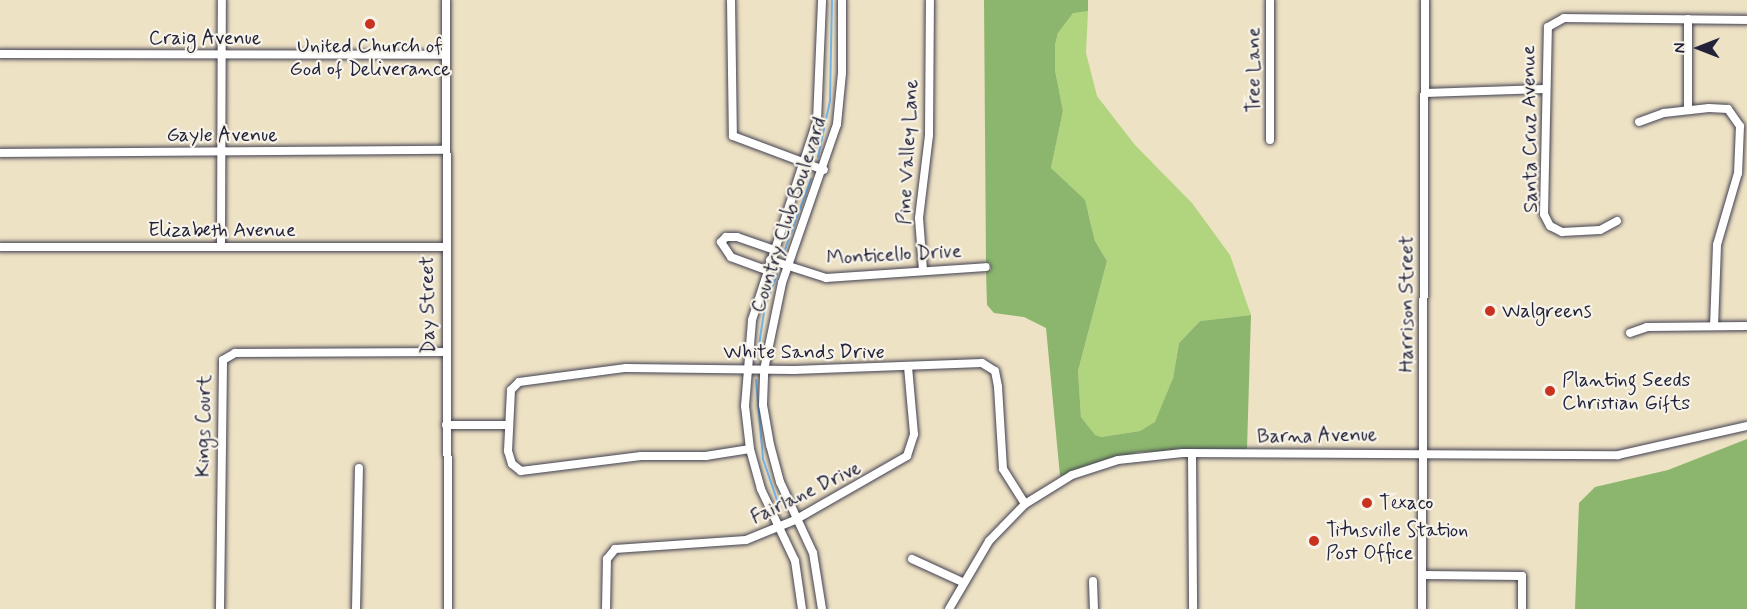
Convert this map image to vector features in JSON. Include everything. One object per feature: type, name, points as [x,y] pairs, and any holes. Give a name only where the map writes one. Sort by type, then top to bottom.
[{"type":"street","points":[[221,247],[222,0]]},
{"type":"street","name":"Day Street","points":[[446,0],[444,247],[448,609]]},
{"type":"street","points":[[731,0],[733,136],[824,170]]},
{"type":"street","name":"Country Club Boulevard","points":[[802,609],[795,561],[778,528],[750,449],[745,406],[746,369],[752,320],[766,270],[805,163],[820,98],[822,0]]},
{"type":"street","name":"Country Club Boulevard","points":[[822,609],[813,553],[795,520],[770,445],[764,405],[764,370],[771,324],[787,267],[824,170],[837,124],[841,83],[842,0]]},
{"type":"street","name":"Pine Valley Lane","points":[[923,270],[919,218],[929,135],[930,0]]},
{"type":"street","name":"Tree Lane","points":[[1270,0],[1270,140]]},
{"type":"street","name":"Harrison Street","points":[[1422,609],[1425,0]]},
{"type":"street","name":"Santa Cruz Avenue","points":[[1617,221],[1600,230],[1562,232],[1550,226],[1544,214],[1545,33],[1552,22],[1564,18],[1688,19]]},
{"type":"street","points":[[1688,109],[1688,19],[1747,20]]},
{"type":"street","name":"Craig Avenue","points":[[0,54],[445,55]]},
{"type":"street","points":[[1425,93],[1544,89]]},
{"type":"street","points":[[1639,122],[1688,109],[1728,109],[1740,126],[1738,173],[1717,245],[1714,326]]},
{"type":"street","name":"Gayle Avenue","points":[[0,153],[444,150]]},
{"type":"street","points":[[766,270],[731,257],[721,242],[726,237],[736,237],[774,250]]},
{"type":"street","name":"Elizabeth Avenue","points":[[0,247],[444,247]]},
{"type":"street","name":"Monticello Drive","points":[[770,260],[826,278],[986,267]]},
{"type":"street","points":[[1630,333],[1647,327],[1747,326]]},
{"type":"street","name":"Kings Court","points":[[220,609],[223,360],[235,353],[445,352]]},
{"type":"street","name":"White Sands Drive","points":[[750,449],[705,456],[641,456],[521,471],[512,464],[508,451],[511,390],[519,382],[636,368],[764,370],[982,363],[995,371],[1003,469],[1024,504]]},
{"type":"street","name":"Fairlane Drive","points":[[606,609],[608,559],[620,547],[714,545],[746,540],[795,520],[907,456],[914,434],[908,367]]},
{"type":"street","points":[[446,425],[508,425]]},
{"type":"street","name":"Barna Avenue","points":[[949,609],[962,582],[989,541],[1024,504],[1072,475],[1118,460],[1192,453],[1618,455],[1747,426]]},
{"type":"street","points":[[1192,453],[1193,609]]},
{"type":"street","points":[[356,609],[358,468]]},
{"type":"street","points":[[912,559],[962,582]]},
{"type":"street","points":[[1423,575],[1522,576],[1522,609]]},
{"type":"street","points":[[1093,582],[1094,609]]},
{"type":"green space","points":[[984,0],[1088,0],[1088,11],[1073,13],[1058,33],[1055,45],[1055,70],[1063,111],[1051,168],[1085,200],[1095,241],[1107,261],[1078,371],[1081,417],[1095,435],[1101,437],[1140,431],[1155,422],[1173,378],[1179,343],[1200,321],[1251,315],[1247,449],[1138,452],[1060,476],[1046,328],[1024,317],[994,313],[987,305],[986,271],[991,270],[990,263],[986,263]]},
{"type":"green space","points":[[1088,11],[1086,53],[1097,96],[1135,145],[1192,203],[1230,255],[1251,315],[1200,321],[1179,343],[1173,378],[1156,422],[1140,431],[1101,437],[1095,436],[1081,417],[1078,371],[1107,261],[1095,241],[1088,212],[1051,168],[1063,111],[1055,70],[1055,45],[1058,33],[1073,12]]},
{"type":"green space","points":[[1747,439],[1747,609],[1575,609],[1579,503],[1595,487],[1668,470]]},
{"type":"waterway","points":[[818,157],[830,101],[832,0]]},
{"type":"waterway","points":[[784,252],[811,179]]},
{"type":"waterway","points":[[757,358],[765,306],[777,274]]},
{"type":"waterway","points":[[756,380],[763,459],[779,506]]},
{"type":"place","name":"United Church of God of Deliverance","points":[[370,24]]},
{"type":"place","name":"Walgreens","points":[[1490,311]]},
{"type":"place","name":"Planting Seeds Christian Gifts","points":[[1550,391]]},
{"type":"place","name":"Texaco","points":[[1367,503]]},
{"type":"place","name":"Titusville Station Post Office","points":[[1314,541]]}]
